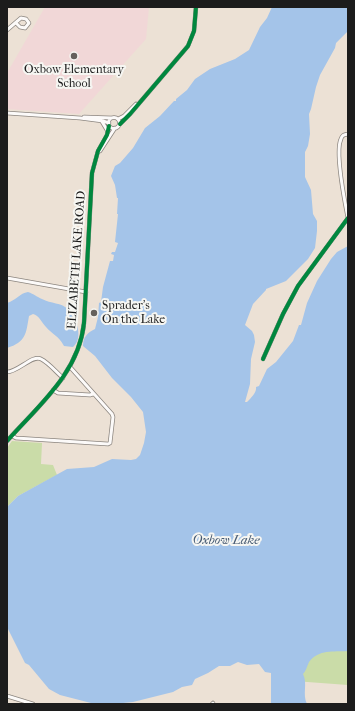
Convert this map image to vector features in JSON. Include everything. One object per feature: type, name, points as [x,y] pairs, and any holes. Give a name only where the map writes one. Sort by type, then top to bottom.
[{"type":"street","points":[[7,113],[101,120],[114,128],[118,127],[189,44],[194,28],[196,7]]},
{"type":"street","points":[[7,30],[16,23]]},
{"type":"street","points":[[80,118],[94,117],[118,119],[124,116],[141,100]]},
{"type":"street","points":[[109,124],[112,118]]},
{"type":"street","points":[[118,119],[120,124]]},
{"type":"street","points":[[101,120],[106,126],[108,132]]},
{"type":"street","name":"ELIZABETH LAKE ROAD","points":[[7,441],[63,378],[77,352],[82,336],[86,292],[92,173],[98,152],[108,132],[109,124]]},
{"type":"street","name":"ELIZABETH LAKE ROAD","points":[[98,152],[114,128]]},
{"type":"street","points":[[263,360],[283,314],[298,286],[348,218],[339,149],[341,137],[348,134]]},
{"type":"street","points":[[7,278],[86,292]]},
{"type":"street","points":[[7,372],[17,369],[32,359],[37,358],[42,359],[63,378]]},
{"type":"street","points":[[12,436],[110,443],[113,416],[70,367]]},
{"type":"street","points":[[53,390],[58,393],[93,394]]},
{"type":"street","points":[[7,696],[33,704]]},
{"type":"shaded area","name":"Oxbow Elementary School","points":[[45,7],[149,7],[146,39],[79,114],[7,109],[7,73]]},
{"type":"green space","points":[[12,441],[42,443],[41,464],[53,465],[57,475],[18,496],[7,507],[7,448]]},
{"type":"green space","points":[[348,627],[348,685],[294,681],[306,648]]},
{"type":"water","name":"Oxbow Lake","points":[[272,7],[348,7],[348,31],[336,43],[335,48],[320,75],[309,114],[310,134],[308,146],[305,152],[305,177],[311,190],[313,214],[317,221],[315,248],[308,259],[286,281],[266,289],[253,304],[245,325],[252,331],[255,342],[251,359],[250,384],[245,402],[247,402],[256,391],[256,387],[259,386],[267,369],[276,362],[293,341],[299,325],[301,325],[307,303],[317,281],[331,259],[337,252],[348,246],[348,651],[332,651],[322,653],[317,655],[309,662],[303,674],[307,704],[271,704],[271,673],[265,672],[259,664],[247,665],[238,662],[230,666],[219,666],[195,679],[192,685],[182,687],[173,692],[133,702],[113,704],[91,703],[60,695],[49,689],[29,665],[25,663],[7,627],[7,507],[18,496],[67,469],[94,467],[112,459],[131,460],[136,459],[140,455],[146,432],[143,412],[131,397],[112,378],[95,356],[83,346],[86,336],[95,329],[103,287],[110,261],[113,261],[114,255],[111,254],[112,252],[115,252],[118,243],[115,242],[118,198],[111,176],[115,166],[120,163],[133,148],[145,128],[160,116],[174,101],[176,101],[176,99],[187,90],[195,79],[210,69],[235,59],[249,50]]},
{"type":"water","points":[[28,292],[45,301],[66,307],[69,310],[68,312],[77,324],[78,329],[78,339],[73,347],[64,346],[60,340],[46,327],[39,317],[33,314],[29,316],[26,332],[22,340],[7,348],[7,303]]},
{"type":"cycle path","points":[[120,124],[188,46],[194,31],[196,7]]},
{"type":"cycle path","points":[[7,441],[55,388],[66,373],[81,341],[84,323],[92,173],[98,151],[107,135],[109,126]]},
{"type":"cycle path","points":[[263,359],[283,314],[298,286],[348,218]]},
{"type":"place","name":"Oxbow Elementary School","points":[[74,56]]},
{"type":"place","name":"Sprader's On the Lake","points":[[94,313]]}]
